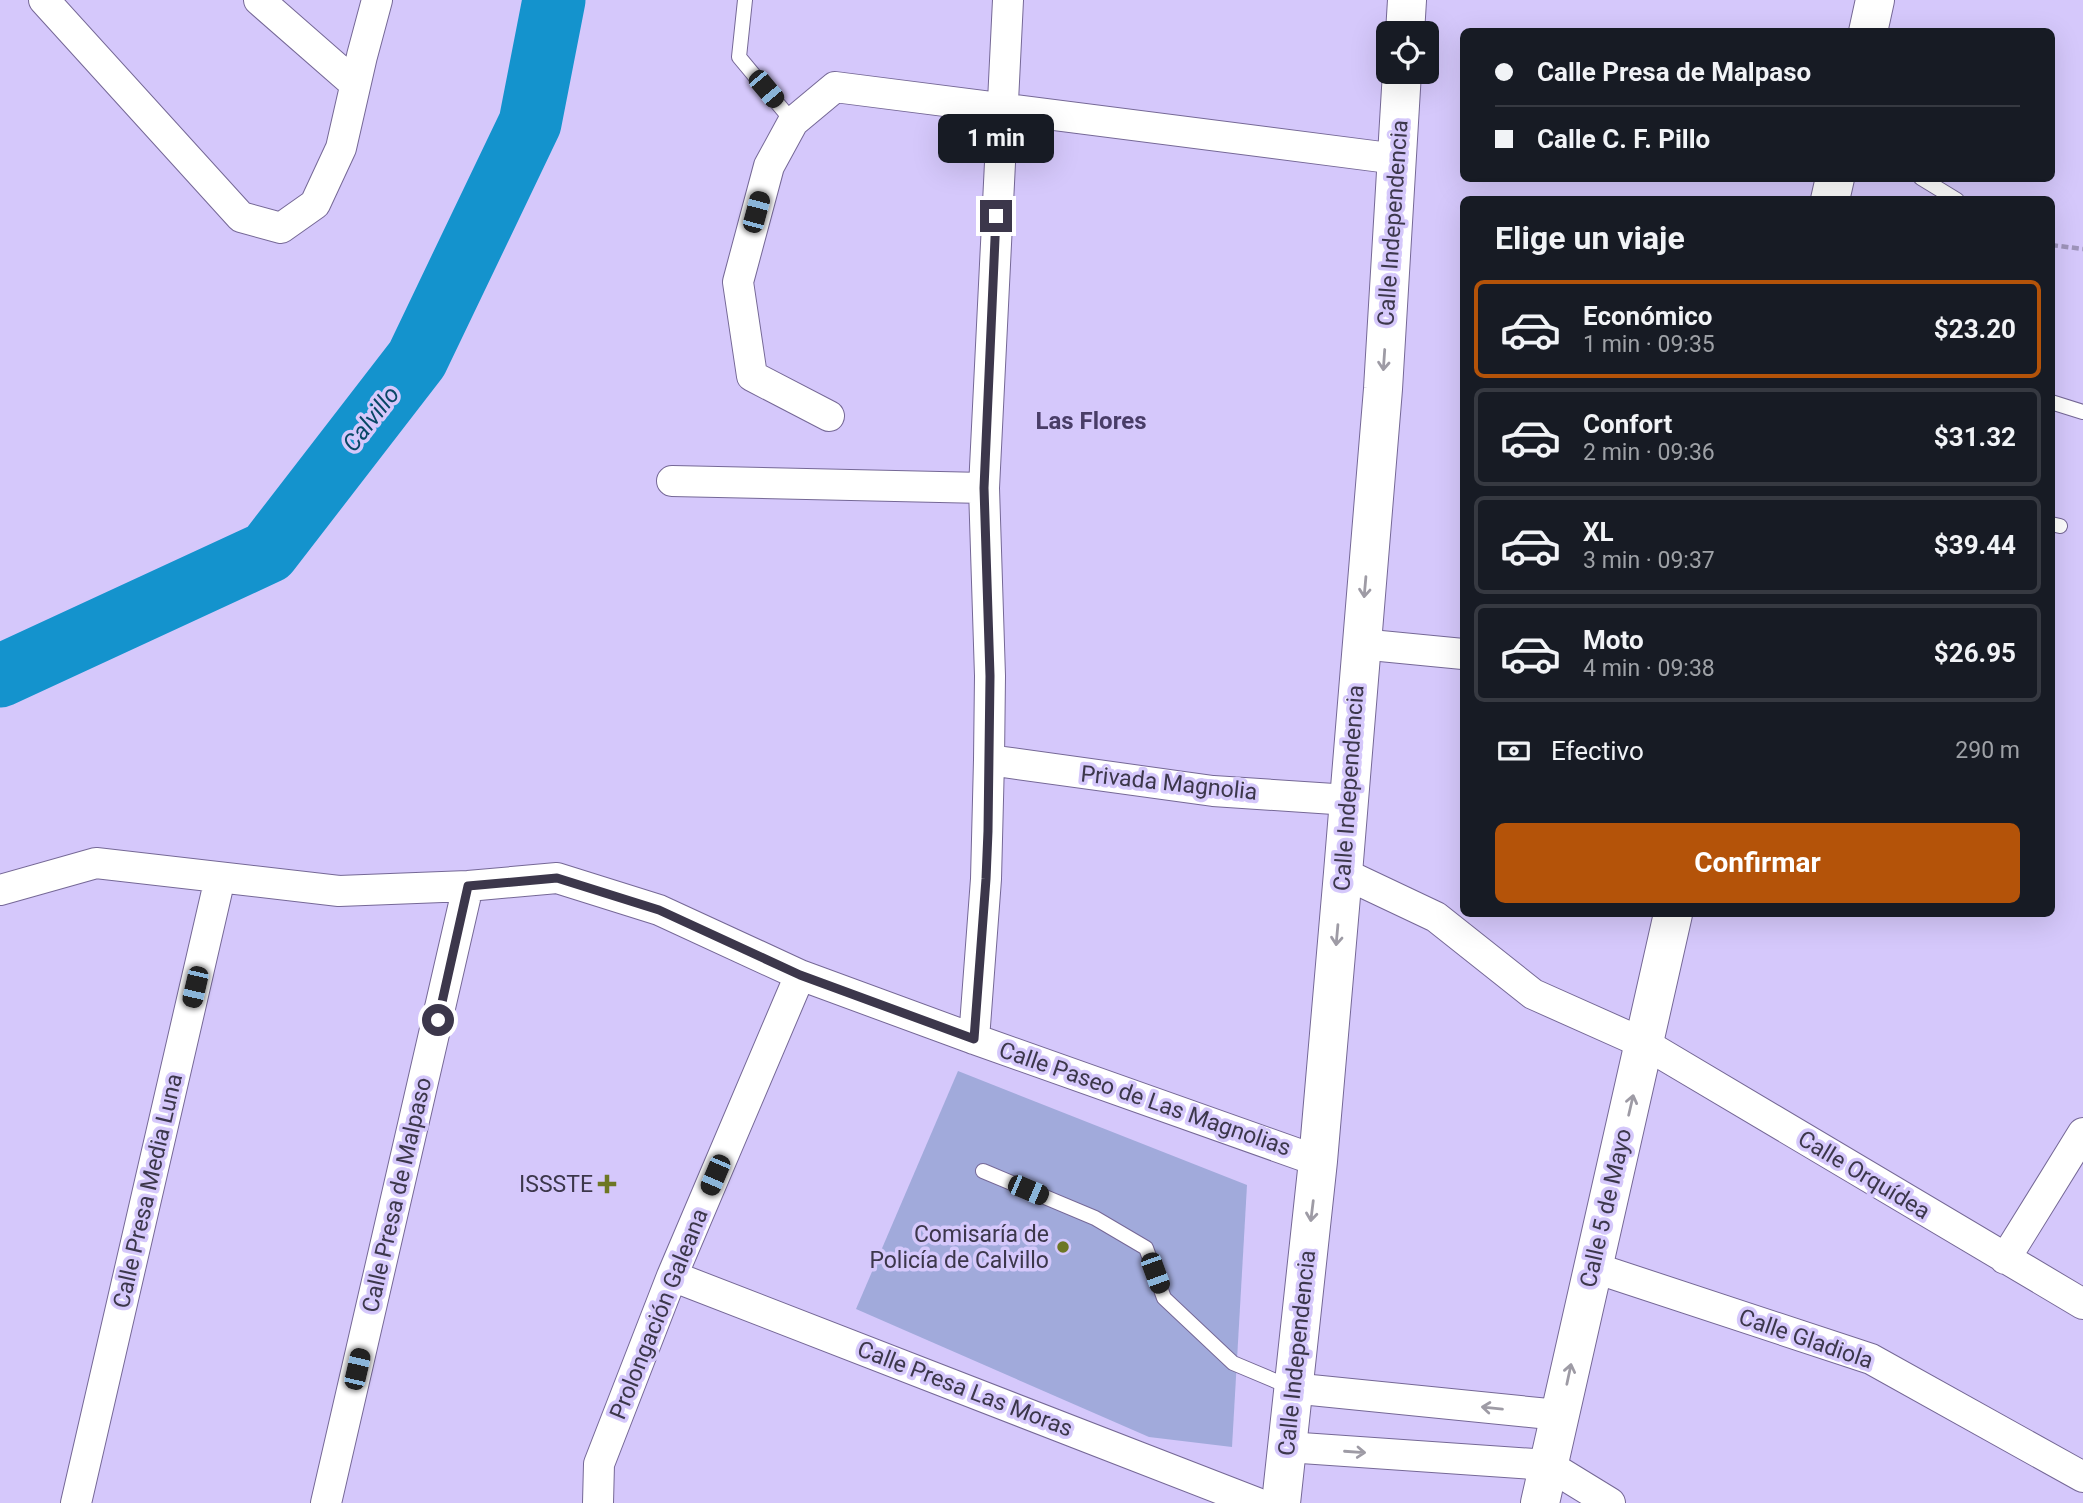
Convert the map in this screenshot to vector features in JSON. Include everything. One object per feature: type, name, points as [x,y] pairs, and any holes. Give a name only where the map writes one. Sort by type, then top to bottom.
[{"type":"main road","points":[[1405,21],[1406,0]]},
{"type":"main road","points":[[1869,28],[1875,0]]},
{"type":"main road","name":"Calle Independencia","points":[[1281,1503],[1318,1161],[1343,873],[1383,389],[1401,84]]},
{"type":"main road","name":"Calle 5 de Mayo","points":[[1540,1503],[1672,917]]},
{"type":"street","points":[[44,0],[242,217],[281,228],[315,204],[341,148],[377,0]]},
{"type":"street","points":[[259,0],[355,84]]},
{"type":"street","points":[[974,1039],[986,879],[989,760],[990,676],[984,488],[1008,0]]},
{"type":"street","points":[[829,416],[752,376],[738,282],[769,166],[793,122],[835,87],[1397,159]]},
{"type":"street","points":[[672,481],[984,488]]},
{"type":"street","points":[[1360,644],[1460,654]]},
{"type":"street","name":"Privada Magnolia","points":[[989,760],[1213,791],[1349,800]]},
{"type":"street","name":"Calle Paseo de Las Magnolias","points":[[0,890],[96,863],[339,891],[468,886],[557,878],[659,910],[800,975],[1318,1161]]},
{"type":"street","name":"Calle Orquídea","points":[[1343,873],[1436,917],[1533,994],[1645,1044],[2083,1304]]},
{"type":"street","name":"Calle Presa Media Luna","points":[[76,1503],[220,878]]},
{"type":"street","name":"Calle Presa de Malpaso","points":[[327,1503],[468,886]]},
{"type":"street","name":"Prolongación Galeana","points":[[598,1503],[599,1464],[672,1276],[800,975]]},
{"type":"street","points":[[2005,1259],[2083,1133]]},
{"type":"street","name":"Calle Gladiola","points":[[1592,1267],[1871,1359],[2083,1477]]},
{"type":"street","name":"Calle Presa Las Moras","points":[[672,1276],[1257,1503]]},
{"type":"street","points":[[1292,1388],[1559,1415]]},
{"type":"street","points":[[1287,1447],[1548,1465],[1609,1503]]},
{"type":"lane","points":[[745,0],[739,57],[793,122]]},
{"type":"lane","points":[[1928,182],[1950,196]]},
{"type":"lane","points":[[2055,403],[2083,412]]},
{"type":"lane","points":[[983,1171],[1095,1218],[1146,1248],[1164,1298],[1233,1363],[1292,1388]]},
{"type":"path","points":[[2055,246],[2083,249]]},
{"type":"building","name":"Comisaría de Policía de Calvillo","points":[[958,1071],[1247,1185],[1232,1447],[1149,1437],[856,1309]]},
{"type":"waterway","name":"Calvillo","points":[[0,676],[268,552],[417,359],[530,123],[554,0]]},
{"type":"place","name":"ISSSTE","points":[[607,1184]]},
{"type":"place","name":"Comisaría de Policía de Calvillo","points":[[1063,1247]]},
{"type":"district","name":"Las Flores","points":[[1091,421]]},
{"type":"route","points":[[438,1020],[468,886],[557,878],[659,910],[800,975],[974,1039],[988,831],[990,676],[984,488],[996,216]]}]
